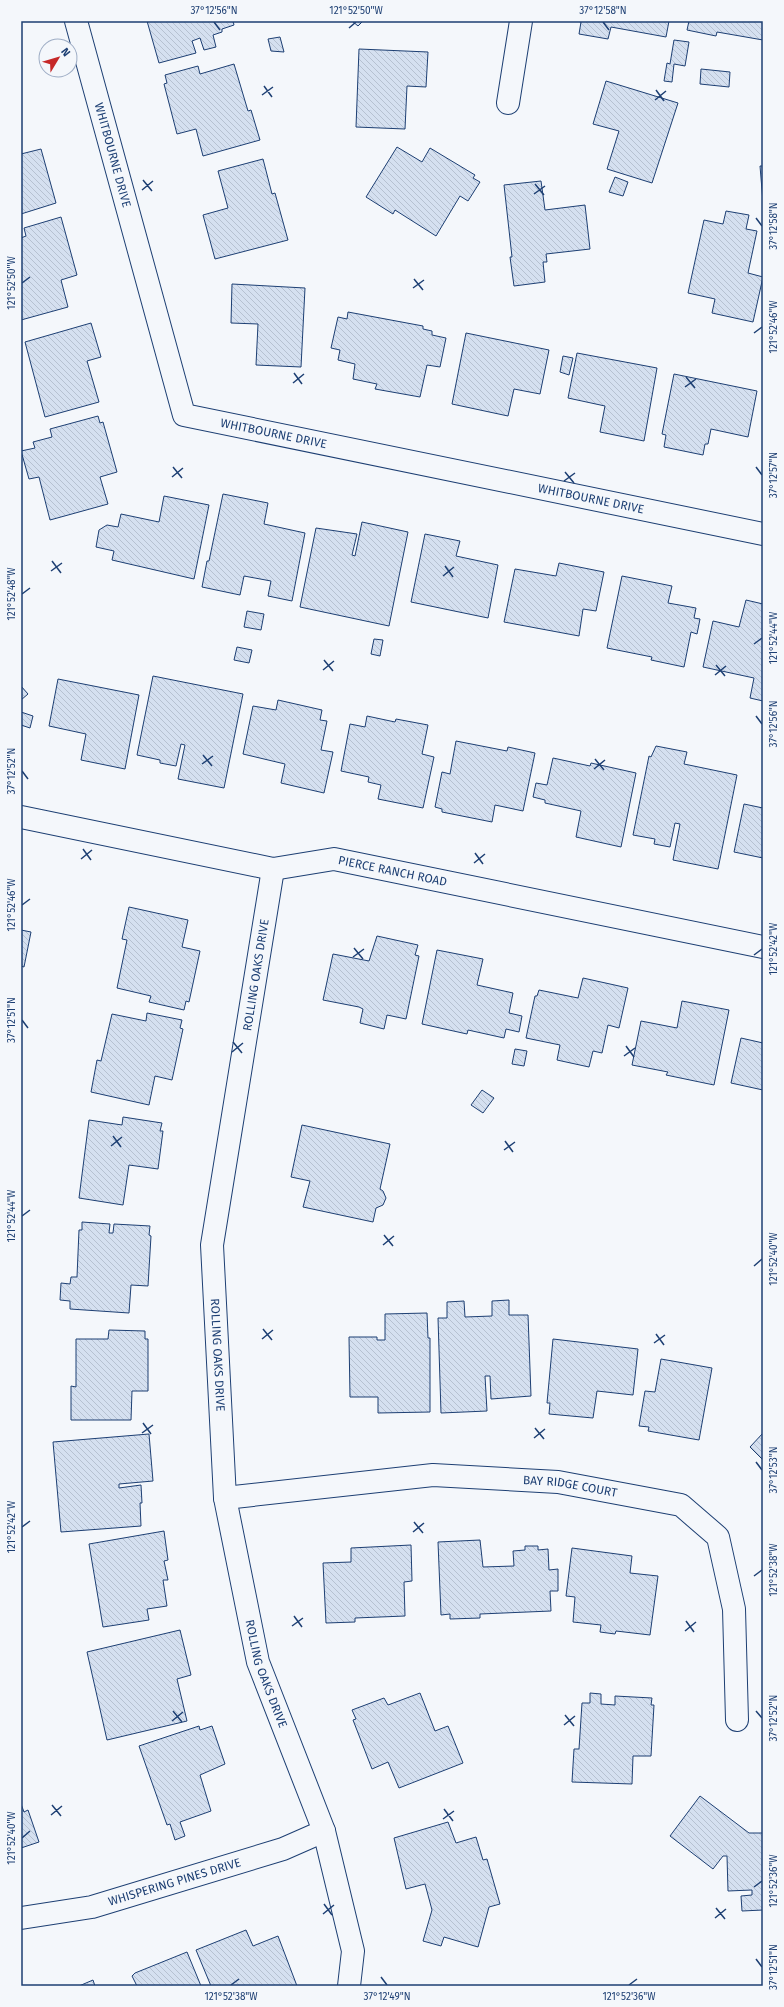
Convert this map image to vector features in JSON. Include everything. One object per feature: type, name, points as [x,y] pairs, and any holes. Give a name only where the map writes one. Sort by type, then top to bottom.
[{"type":"street","name":"WHITBOURNE DRIVE","points":[[76,21],[184,415],[763,534]]},
{"type":"street","points":[[508,102],[521,21]]},
{"type":"street","name":"PIERCE RANCH ROAD","points":[[21,817],[274,869],[334,859],[763,947]]},
{"type":"street","name":"ROLLING OAKS DRIVE","points":[[274,869],[212,1245],[225,1498],[258,1662],[324,1831],[353,1951],[349,1986]]},
{"type":"street","name":"BAY RIDGE COURT","points":[[225,1498],[433,1475],[558,1482],[681,1505],[718,1537],[734,1609],[737,1720]]},
{"type":"street","name":"WHISPERING PINES DRIVE","points":[[21,1918],[92,1907],[283,1849],[324,1831]]},
{"type":"building","points":[[147,21],[233,21],[234,25],[222,29],[222,32],[213,35],[216,47],[204,50],[200,38],[192,41],[196,53],[159,63]]},
{"type":"building","points":[[352,21],[363,21],[358,26]]},
{"type":"building","points":[[577,21],[669,21],[666,37],[611,27],[608,39],[579,34],[581,22]]},
{"type":"building","points":[[689,21],[763,21],[763,40],[717,32],[716,36],[687,30]]},
{"type":"building","points":[[280,37],[284,52],[271,51],[268,39]]},
{"type":"building","points":[[674,40],[689,42],[685,66],[674,64],[672,82],[664,81],[667,63],[670,64]]},
{"type":"building","points":[[359,49],[428,52],[426,87],[407,86],[405,129],[356,127]]},
{"type":"building","points":[[234,64],[248,111],[251,110],[260,140],[203,156],[196,129],[177,134],[164,84],[167,83],[165,75],[198,66],[200,74]]},
{"type":"building","points":[[701,69],[730,72],[729,87],[700,84]]},
{"type":"building","points":[[606,81],[678,103],[652,183],[607,169],[619,131],[593,124]]},
{"type":"building","points":[[397,147],[422,162],[430,148],[475,175],[473,178],[480,182],[468,201],[460,196],[436,236],[395,210],[393,214],[366,197]]},
{"type":"building","points":[[41,149],[56,203],[21,214],[21,154]]},
{"type":"building","points":[[263,159],[272,194],[275,193],[288,240],[215,259],[203,215],[228,208],[218,171]]},
{"type":"building","points":[[760,166],[763,166],[763,202]]},
{"type":"building","points":[[615,177],[628,182],[623,196],[609,192]]},
{"type":"building","points":[[541,181],[545,210],[585,205],[590,249],[546,254],[547,262],[543,262],[545,282],[514,286],[504,185]]},
{"type":"building","points":[[726,211],[749,215],[746,229],[757,231],[748,273],[763,277],[753,322],[712,313],[715,299],[688,293],[704,220],[723,224]]},
{"type":"building","points":[[61,217],[77,275],[61,280],[68,307],[21,320],[21,238],[26,236],[24,228]]},
{"type":"building","points":[[232,284],[305,288],[301,367],[256,365],[258,324],[231,323]]},
{"type":"building","points":[[348,312],[423,326],[423,329],[432,331],[432,335],[446,338],[440,367],[427,365],[420,397],[375,389],[377,384],[353,379],[355,364],[338,360],[340,350],[331,348],[338,317],[347,319]]},
{"type":"building","points":[[91,323],[101,357],[87,361],[99,402],[45,417],[25,342]]},
{"type":"building","points":[[466,333],[549,350],[540,394],[514,389],[508,416],[452,404]]},
{"type":"building","points":[[577,353],[657,368],[644,441],[600,432],[605,406],[568,398]]},
{"type":"building","points":[[563,356],[573,358],[569,375],[560,372]]},
{"type":"building","points":[[674,374],[757,391],[748,437],[711,429],[708,444],[705,444],[703,455],[664,447],[666,435],[662,434]]},
{"type":"building","points":[[98,416],[100,423],[103,422],[117,472],[100,477],[108,504],[50,520],[39,477],[29,479],[21,451],[35,448],[33,442],[52,437],[50,429]]},
{"type":"building","points":[[223,494],[268,503],[264,524],[305,533],[292,601],[268,596],[271,581],[244,576],[240,595],[202,587]]},
{"type":"building","points":[[164,496],[209,505],[194,579],[112,560],[114,551],[96,547],[99,530],[107,525],[118,527],[121,514],[159,522]]},
{"type":"building","points":[[362,522],[408,532],[389,626],[300,607],[316,528],[357,534],[352,555],[355,556]]},
{"type":"building","points":[[425,534],[460,541],[456,556],[498,565],[488,618],[411,602]]},
{"type":"building","points":[[559,563],[604,572],[596,611],[583,609],[579,636],[504,622],[515,569],[556,576]]},
{"type":"building","points":[[622,576],[672,586],[668,603],[696,608],[694,618],[700,619],[697,634],[691,632],[684,667],[651,660],[652,657],[607,648]]},
{"type":"building","points":[[746,600],[763,604],[763,701],[750,698],[754,678],[703,667],[713,621],[739,627]]},
{"type":"building","points":[[247,611],[264,614],[261,630],[244,627]]},
{"type":"building","points":[[374,639],[383,640],[380,656],[371,654]]},
{"type":"building","points":[[237,647],[252,650],[249,663],[234,660]]},
{"type":"building","points":[[153,676],[243,694],[224,788],[178,779],[185,745],[181,744],[176,766],[160,763],[160,760],[137,755]]},
{"type":"building","points":[[58,679],[139,695],[125,769],[81,760],[86,734],[49,726]]},
{"type":"building","points":[[21,686],[28,694],[21,700]]},
{"type":"building","points":[[278,700],[322,710],[320,720],[327,721],[321,750],[333,752],[324,793],[281,783],[285,764],[243,754],[253,706],[276,710]]},
{"type":"building","points":[[21,712],[33,716],[30,728],[21,725]]},
{"type":"building","points":[[367,716],[395,722],[396,719],[428,725],[422,754],[434,757],[423,808],[378,799],[381,785],[368,782],[369,777],[341,771],[350,724],[365,727]]},
{"type":"building","points":[[456,741],[507,751],[508,747],[535,753],[523,811],[495,805],[492,822],[442,812],[442,809],[435,807],[442,772],[450,774]]},
{"type":"building","points":[[656,746],[687,752],[684,764],[737,775],[718,869],[673,860],[680,824],[675,823],[670,847],[654,844],[655,839],[633,835],[649,756],[651,757]]},
{"type":"building","points":[[553,758],[590,766],[591,763],[636,773],[621,847],[576,837],[581,811],[545,803],[545,800],[533,797],[536,783],[547,785]]},
{"type":"building","points":[[744,804],[763,808],[763,858],[734,852]]},
{"type":"building","points":[[129,907],[188,920],[182,947],[200,951],[189,1002],[186,1001],[184,1010],[149,1002],[151,996],[117,988],[127,940],[122,939]]},
{"type":"building","points":[[21,930],[31,932],[24,967],[21,966]]},
{"type":"building","points":[[377,936],[418,945],[415,955],[419,956],[406,1019],[387,1015],[384,1029],[360,1023],[363,1009],[359,1007],[323,1000],[333,954],[369,961]]},
{"type":"building","points":[[437,950],[483,959],[477,985],[513,993],[509,1013],[522,1016],[519,1032],[506,1029],[504,1038],[468,1030],[467,1034],[422,1024]]},
{"type":"building","points":[[583,978],[628,988],[619,1028],[608,1025],[602,1053],[593,1051],[589,1067],[557,1060],[560,1045],[526,1038],[535,996],[537,996],[539,990],[578,998]]},
{"type":"building","points":[[682,1001],[729,1010],[714,1085],[666,1075],[668,1072],[632,1065],[641,1021],[677,1028]]},
{"type":"building","points":[[147,1013],[182,1020],[180,1028],[183,1029],[172,1080],[155,1076],[149,1105],[91,1092],[97,1060],[101,1061],[112,1014],[146,1021]]},
{"type":"building","points":[[741,1038],[763,1043],[763,1090],[731,1083]]},
{"type":"building","points":[[515,1049],[527,1051],[524,1066],[512,1064]]},
{"type":"building","points":[[482,1090],[494,1098],[483,1113],[471,1105]]},
{"type":"building","points":[[123,1117],[162,1123],[160,1131],[163,1131],[158,1169],[129,1165],[123,1205],[79,1198],[89,1120],[122,1125]]},
{"type":"building","points":[[302,1125],[390,1144],[380,1189],[383,1191],[386,1198],[383,1205],[376,1208],[373,1222],[303,1207],[310,1181],[291,1177]]},
{"type":"building","points":[[82,1222],[110,1224],[109,1233],[113,1233],[114,1224],[150,1226],[149,1235],[151,1236],[148,1286],[131,1285],[129,1313],[70,1309],[70,1301],[60,1300],[61,1283],[70,1284],[71,1277],[77,1277],[79,1230],[82,1230]]},
{"type":"building","points":[[509,1300],[509,1315],[528,1315],[531,1396],[491,1399],[490,1376],[485,1376],[487,1411],[441,1413],[438,1318],[447,1318],[447,1302],[464,1301],[465,1317],[492,1316],[492,1301]]},
{"type":"building","points":[[427,1313],[428,1338],[430,1338],[430,1412],[378,1413],[378,1397],[350,1397],[349,1337],[377,1337],[377,1340],[385,1340],[385,1314]]},
{"type":"building","points":[[109,1330],[145,1331],[145,1339],[148,1339],[148,1391],[132,1391],[131,1420],[71,1420],[71,1386],[76,1387],[76,1339],[108,1339]]},
{"type":"building","points":[[553,1339],[638,1349],[633,1395],[597,1391],[593,1418],[549,1414],[550,1403],[547,1403]]},
{"type":"building","points":[[661,1359],[712,1368],[699,1440],[648,1431],[649,1427],[639,1426],[645,1391],[655,1392]]},
{"type":"building","points":[[763,1433],[763,1460],[750,1447]]},
{"type":"building","points":[[149,1434],[153,1481],[119,1484],[119,1488],[141,1485],[141,1526],[61,1532],[53,1442]]},
{"type":"building","points":[[164,1531],[168,1560],[164,1561],[168,1580],[163,1580],[167,1606],[147,1609],[149,1620],[103,1627],[89,1544]]},
{"type":"building","points":[[480,1540],[483,1567],[514,1566],[513,1551],[525,1550],[525,1546],[538,1546],[538,1550],[548,1549],[549,1570],[558,1569],[558,1591],[550,1591],[551,1611],[480,1614],[480,1618],[450,1619],[450,1614],[441,1615],[438,1542]]},
{"type":"building","points":[[411,1545],[412,1581],[404,1582],[405,1616],[355,1618],[355,1622],[326,1623],[323,1563],[351,1562],[351,1548]]},
{"type":"building","points":[[572,1548],[632,1556],[630,1573],[658,1576],[650,1635],[616,1631],[615,1634],[600,1632],[601,1625],[573,1622],[575,1597],[566,1596]]},
{"type":"building","points":[[180,1630],[191,1675],[177,1679],[187,1721],[107,1740],[87,1652]]},
{"type":"building","points":[[420,1693],[435,1731],[448,1726],[463,1763],[399,1788],[388,1762],[372,1769],[353,1720],[356,1719],[352,1710],[384,1698],[388,1705]]},
{"type":"building","points":[[590,1693],[601,1694],[601,1704],[615,1705],[615,1696],[652,1698],[651,1705],[654,1705],[651,1756],[633,1756],[632,1784],[572,1782],[574,1749],[579,1749],[582,1703],[590,1703]]},
{"type":"building","points":[[199,1726],[200,1730],[212,1726],[225,1764],[200,1775],[211,1811],[180,1822],[185,1836],[175,1840],[170,1824],[167,1825],[139,1746]]},
{"type":"building","points":[[700,1796],[749,1833],[763,1833],[763,1910],[742,1911],[741,1896],[752,1895],[752,1890],[728,1891],[727,1856],[723,1856],[713,1869],[670,1836]]},
{"type":"building","points":[[21,1804],[24,1812],[28,1810],[39,1842],[21,1848]]},
{"type":"building","points":[[448,1822],[456,1843],[476,1837],[483,1860],[487,1859],[500,1904],[489,1907],[478,1947],[444,1937],[441,1946],[423,1941],[432,1910],[425,1884],[406,1889],[394,1838]]},
{"type":"building","points":[[246,1930],[253,1946],[278,1936],[297,1986],[211,1986],[196,1950]]},
{"type":"building","points":[[187,1952],[201,1986],[137,1986],[132,1976],[135,1973]]},
{"type":"building","points":[[93,1980],[95,1986],[79,1986]]}]
